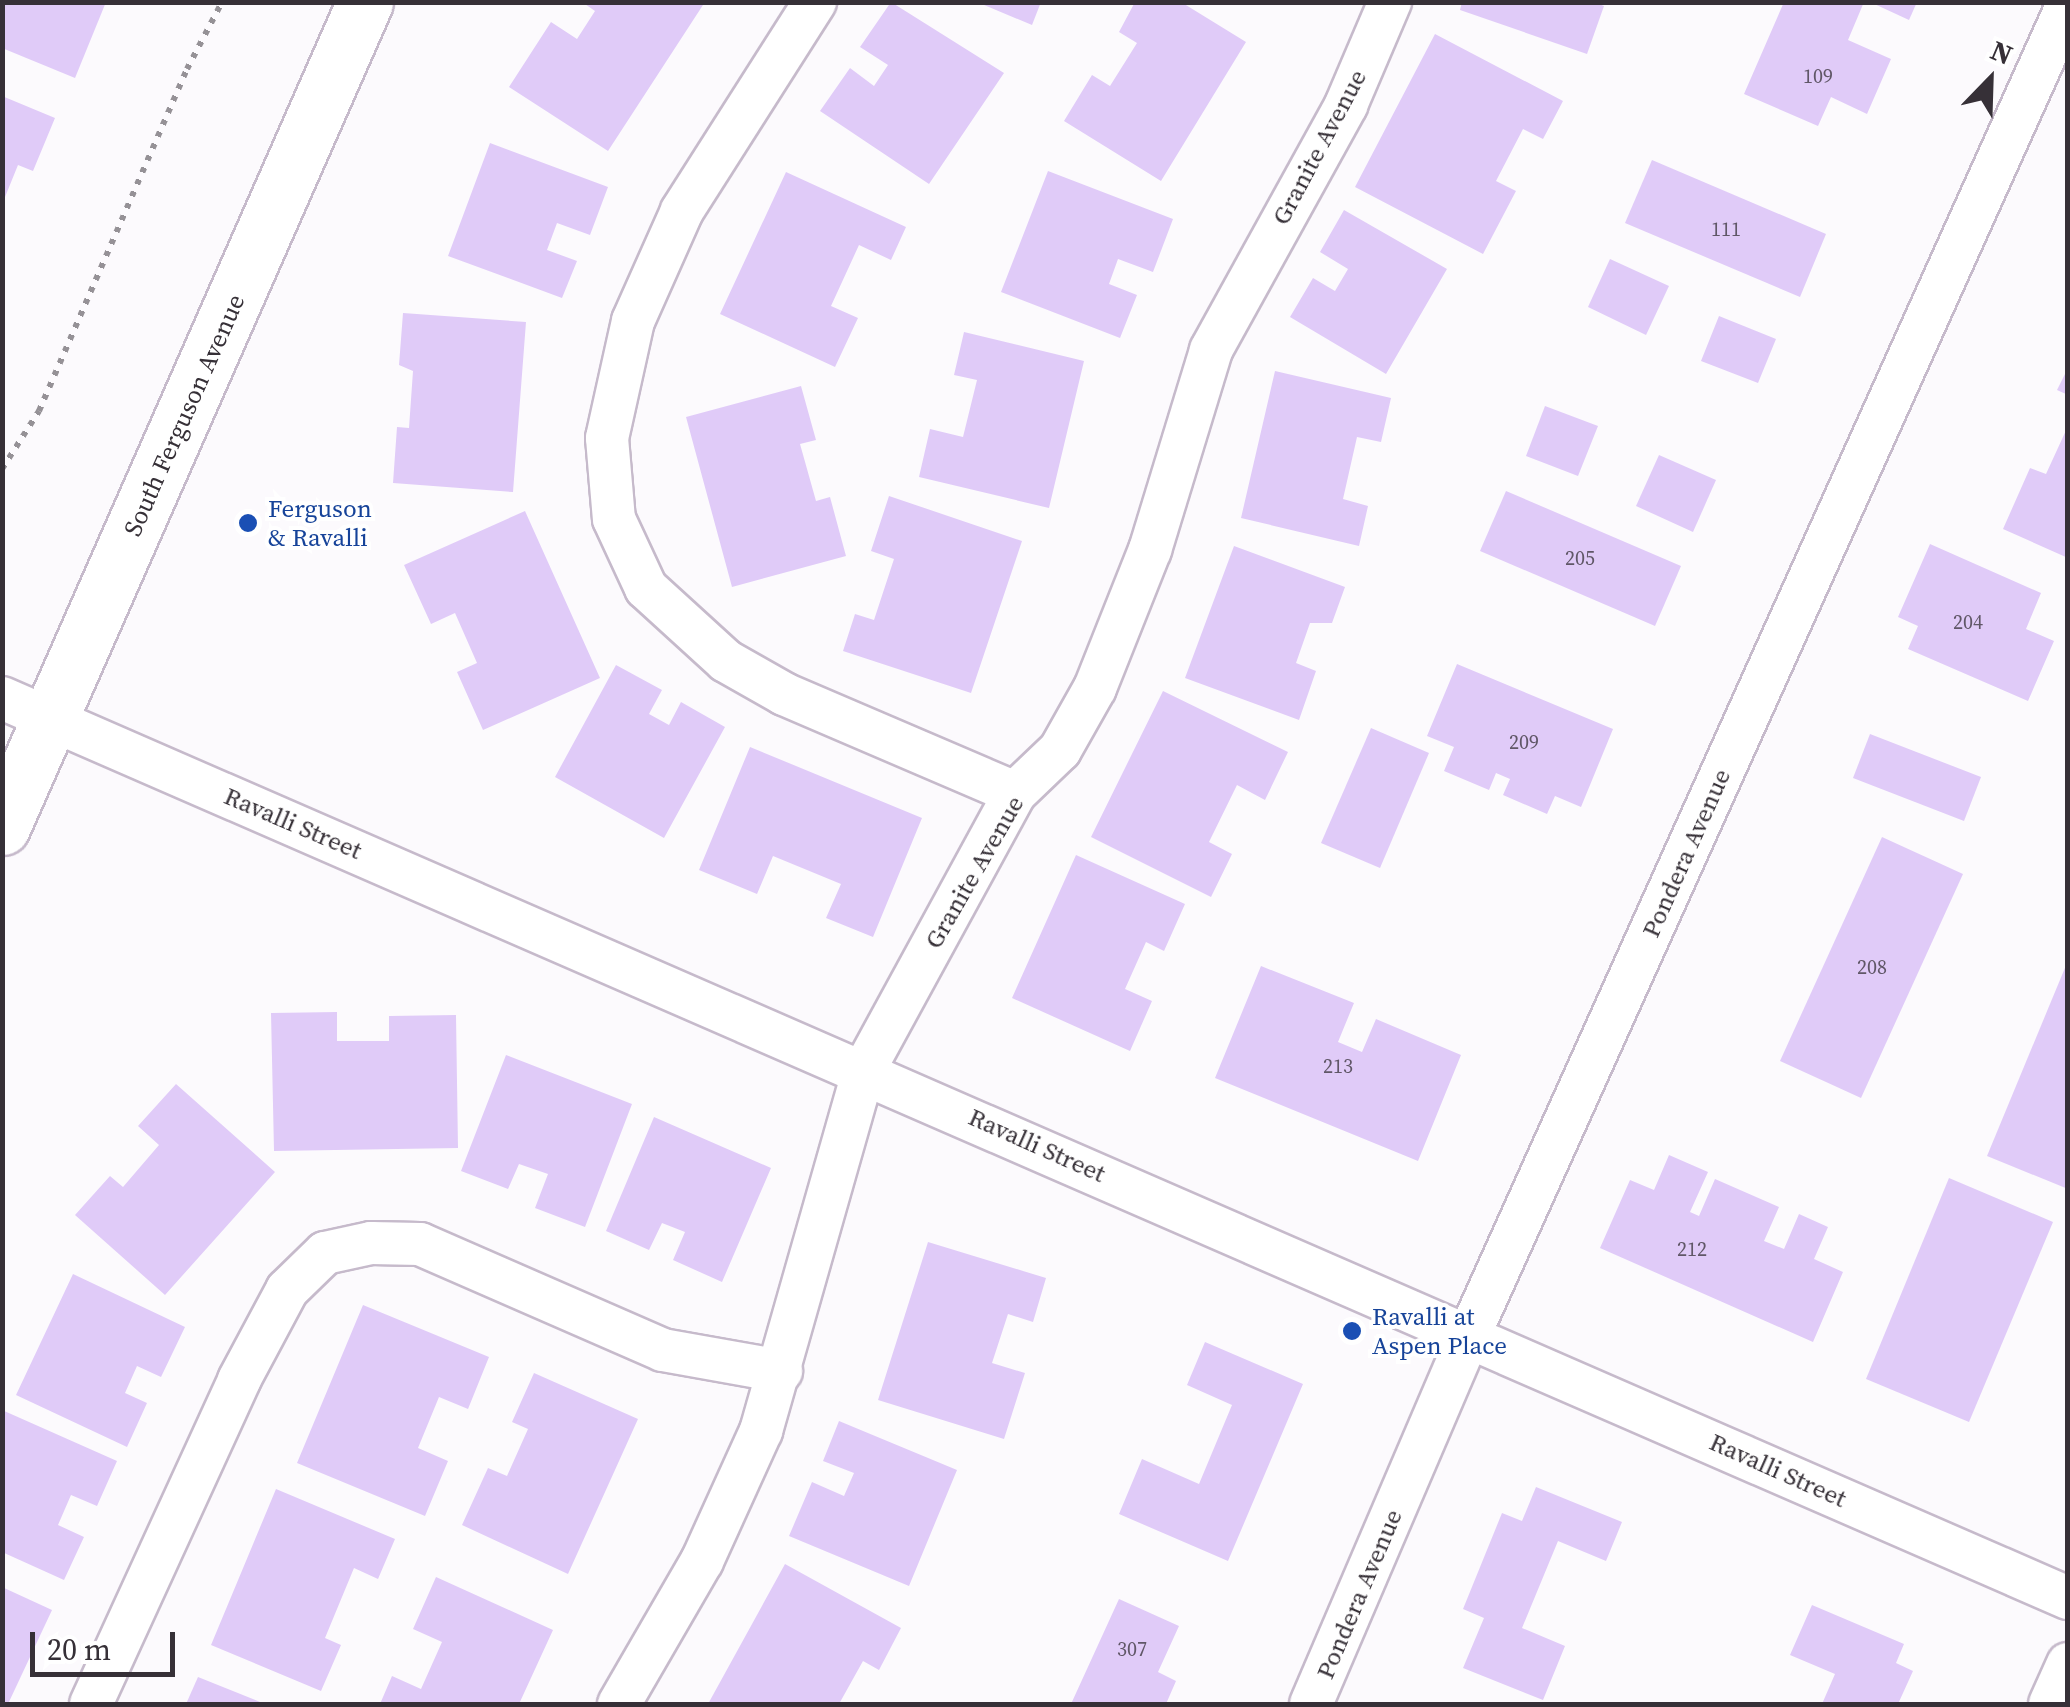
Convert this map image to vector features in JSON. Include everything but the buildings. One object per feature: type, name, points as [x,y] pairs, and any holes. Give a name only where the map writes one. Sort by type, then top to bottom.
[{"type":"street","name":"South Ferguson Avenue","points":[[2,827],[26,708],[365,2]]},
{"type":"street","points":[[815,2],[682,211],[633,321],[607,438],[614,519],[646,588],[726,661],[784,694],[1015,793]]},
{"type":"street","name":"Granite Avenue","points":[[619,1704],[702,1561],[781,1371],[864,1070],[1015,793],[1060,750],[1120,638],[1211,350],[1346,105],[1390,2]]},
{"type":"street","name":"Pondera Avenue","points":[[1311,1704],[1470,1334],[2068,4]]},
{"type":"street","name":"Ravalli Street","points":[[26,708],[1470,1334],[2068,1598]]},
{"type":"street","points":[[91,1704],[239,1380],[287,1290],[325,1253],[370,1243],[420,1244],[662,1350],[781,1371]]},
{"type":"street","points":[[2050,1704],[2068,1664]]},
{"type":"path","points":[[2,470],[39,411],[187,69],[222,2]]},
{"type":"place","name":"Ferguson & Ravalli","points":[[248,523]]},
{"type":"place","name":"Ravalli at Aspen Place","points":[[1352,1331]]}]
